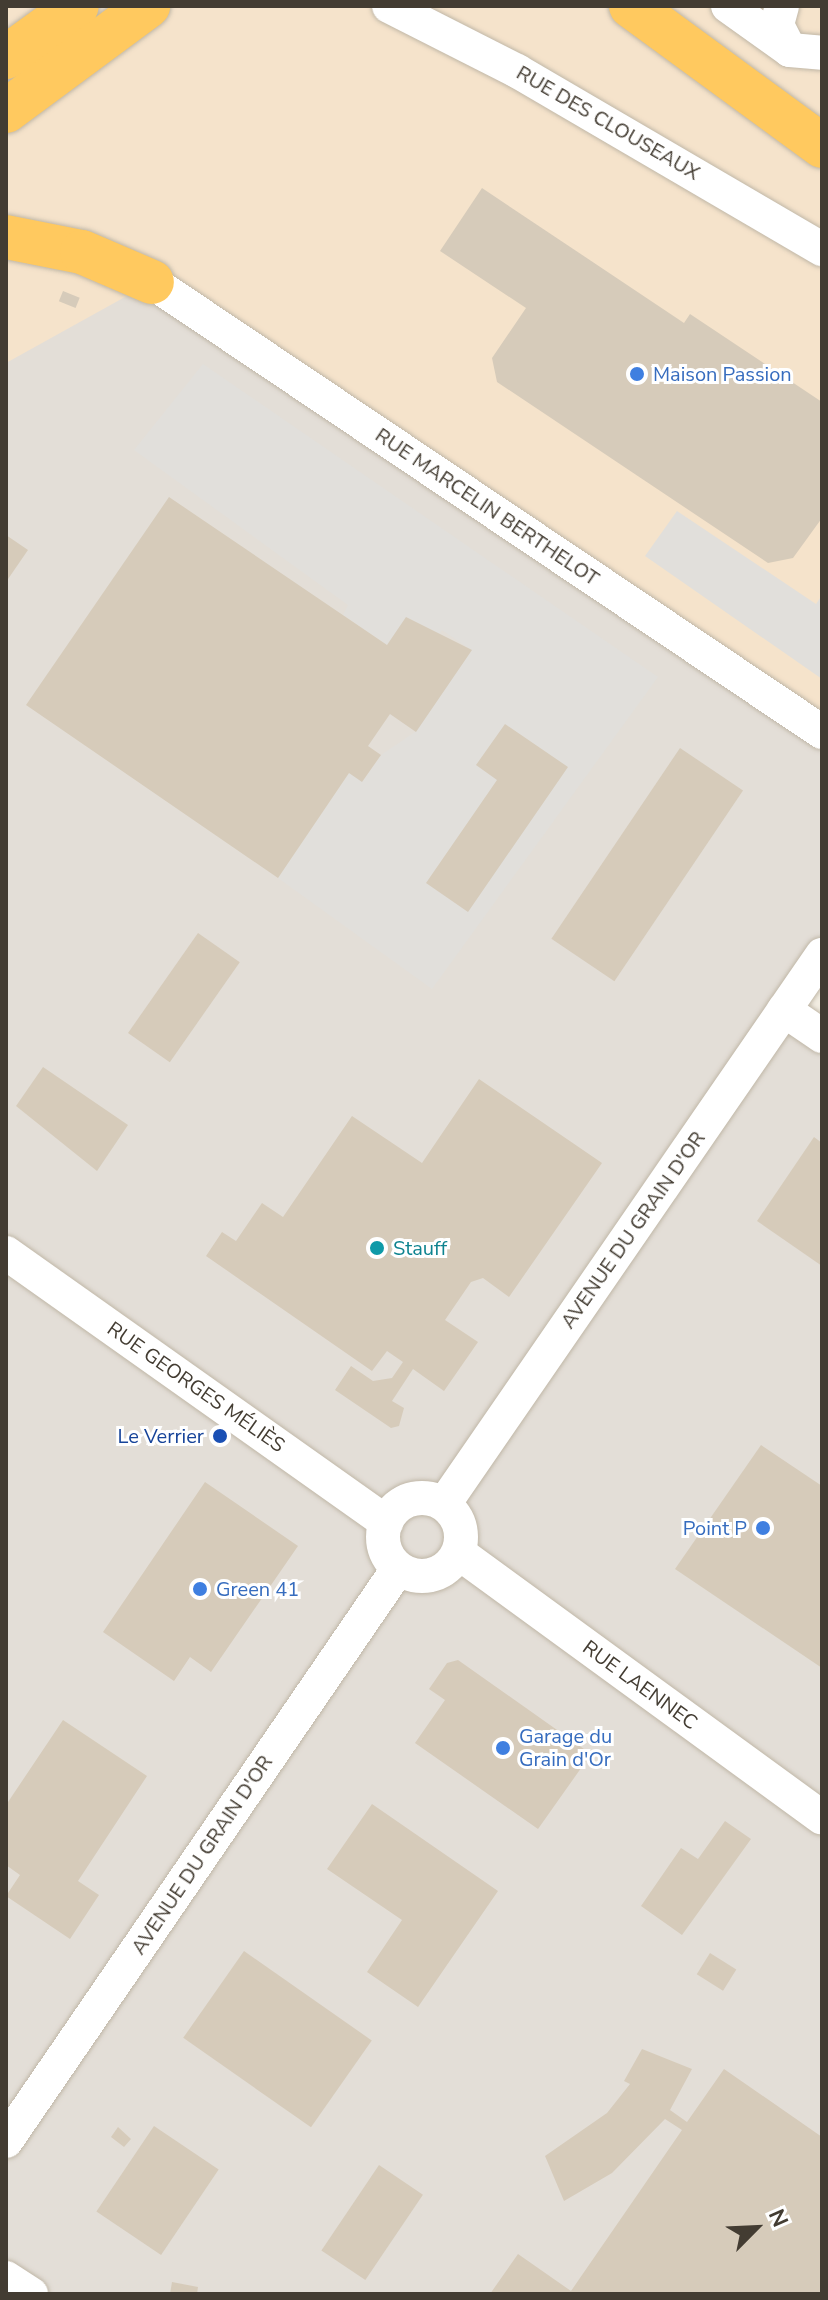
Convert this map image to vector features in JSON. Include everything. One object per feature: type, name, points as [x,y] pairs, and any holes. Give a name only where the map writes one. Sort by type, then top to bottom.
[{"type":"highway","points":[[6,57],[77,6]]},
{"type":"highway","points":[[6,111],[148,6]]},
{"type":"highway","points":[[631,6],[822,146]]},
{"type":"highway","points":[[6,237],[82,252],[152,282]]},
{"type":"street","name":"RUE DES CLOUSEAUX","points":[[389,6],[585,109],[822,249]]},
{"type":"street","points":[[782,6],[777,25],[806,51]]},
{"type":"street","points":[[731,7],[806,51]]},
{"type":"street","name":"RUE MARCELIN BERTHELOT","points":[[152,282],[822,732]]},
{"type":"street","name":"AVENUE DU GRAIN D'OR","points":[[444,1504],[822,955]]},
{"type":"street","points":[[784,1010],[822,1036]]},
{"type":"street","name":"RUE GEORGES MÉLIÈS","points":[[6,1253],[386,1522]]},
{"type":"street","points":[[404,1502],[444,1504],[462,1534],[459,1553],[445,1570],[425,1577],[398,1569],[387,1554],[386,1522],[404,1502]]},
{"type":"street","name":"RUE LAENNEC","points":[[459,1553],[822,1818]]},
{"type":"street","name":"AVENUE DU GRAIN D'OR","points":[[6,2141],[398,1569]]},
{"type":"street","points":[[6,2278],[31,2294]]},
{"type":"shaded area","points":[[6,6],[822,6],[822,732],[6,363]]},
{"type":"shaded area","points":[[152,282],[822,732],[822,955],[784,1010],[822,1036],[822,2294],[6,2294],[6,363]]},
{"type":"shaded area","points":[[203,364],[658,677],[432,989],[278,878],[349,773],[363,781],[381,755],[415,732],[471,650],[442,630],[437,638],[387,645],[343,615],[348,605],[134,450]]},
{"type":"shaded area","points":[[677,511],[816,604],[822,595],[822,679],[645,556]]},
{"type":"building","name":"Maison Passion","points":[[482,188],[684,323],[690,314],[822,402],[822,518],[793,558],[768,563],[497,382],[492,358],[526,308],[440,251]]},
{"type":"building","points":[[63,291],[80,298],[76,308],[59,301]]},
{"type":"building","points":[[169,497],[387,645],[406,617],[472,650],[416,732],[390,714],[368,746],[381,755],[362,782],[349,773],[278,878],[26,705]]},
{"type":"building","points":[[6,535],[28,550],[6,582]]},
{"type":"building","points":[[505,724],[568,767],[468,912],[426,883],[497,780],[476,765]]},
{"type":"building","points":[[680,748],[743,790],[614,981],[551,939]]},
{"type":"building","points":[[198,933],[240,962],[170,1062],[128,1033]]},
{"type":"building","points":[[43,1067],[128,1125],[97,1171],[16,1106]]},
{"type":"building","name":"Stauff","points":[[479,1079],[602,1163],[509,1297],[483,1278],[471,1282],[445,1320],[478,1342],[444,1391],[413,1369],[392,1401],[404,1408],[399,1426],[391,1428],[335,1390],[351,1366],[373,1381],[392,1378],[403,1362],[387,1351],[372,1371],[206,1256],[222,1232],[236,1241],[262,1203],[283,1217],[352,1116],[422,1163]]},
{"type":"building","points":[[814,1137],[822,1143],[822,1266],[757,1221]]},
{"type":"building","name":"Point P","points":[[761,1445],[822,1486],[822,1668],[675,1569]]},
{"type":"building","name":"Green 41","points":[[205,1482],[298,1546],[211,1672],[190,1657],[174,1681],[103,1632]]},
{"type":"building","name":"Garage du Grain d'Or","points":[[458,1660],[591,1754],[538,1829],[415,1743],[445,1700],[429,1689],[447,1663]]},
{"type":"building","points":[[63,1720],[147,1776],[78,1881],[99,1895],[70,1939],[6,1896],[20,1875],[6,1865],[6,1805]]},
{"type":"building","points":[[372,1804],[498,1891],[418,2007],[367,1972],[402,1920],[327,1869]]},
{"type":"building","points":[[725,1821],[751,1839],[682,1935],[641,1906],[681,1848],[698,1859]]},
{"type":"building","points":[[244,1951],[372,2040],[311,2127],[183,2038]]},
{"type":"building","points":[[710,1953],[736,1969],[723,1991],[697,1974]]},
{"type":"building","points":[[642,2049],[692,2069],[670,2110],[687,2122],[724,2069],[822,2137],[822,2294],[490,2294],[518,2254],[571,2291],[682,2130],[665,2119],[612,2173],[564,2201],[545,2156],[607,2113],[630,2084],[624,2081]]},
{"type":"building","points":[[154,2126],[219,2170],[161,2255],[96,2211]]},
{"type":"building","points":[[118,2127],[131,2139],[124,2147],[111,2137]]},
{"type":"building","points":[[379,2165],[423,2195],[365,2280],[321,2250]]},
{"type":"building","points":[[172,2282],[198,2287],[197,2294],[170,2294]]},
{"type":"place","name":"Maison Passion","points":[[637,374]]},
{"type":"place","name":"Stauff","points":[[377,1248]]},
{"type":"place","name":"Le Verrier","points":[[220,1436]]},
{"type":"place","name":"Point P","points":[[763,1528]]},
{"type":"place","name":"Green 41","points":[[200,1589]]},
{"type":"place","name":"Garage du Grain d'Or","points":[[503,1748]]}]
